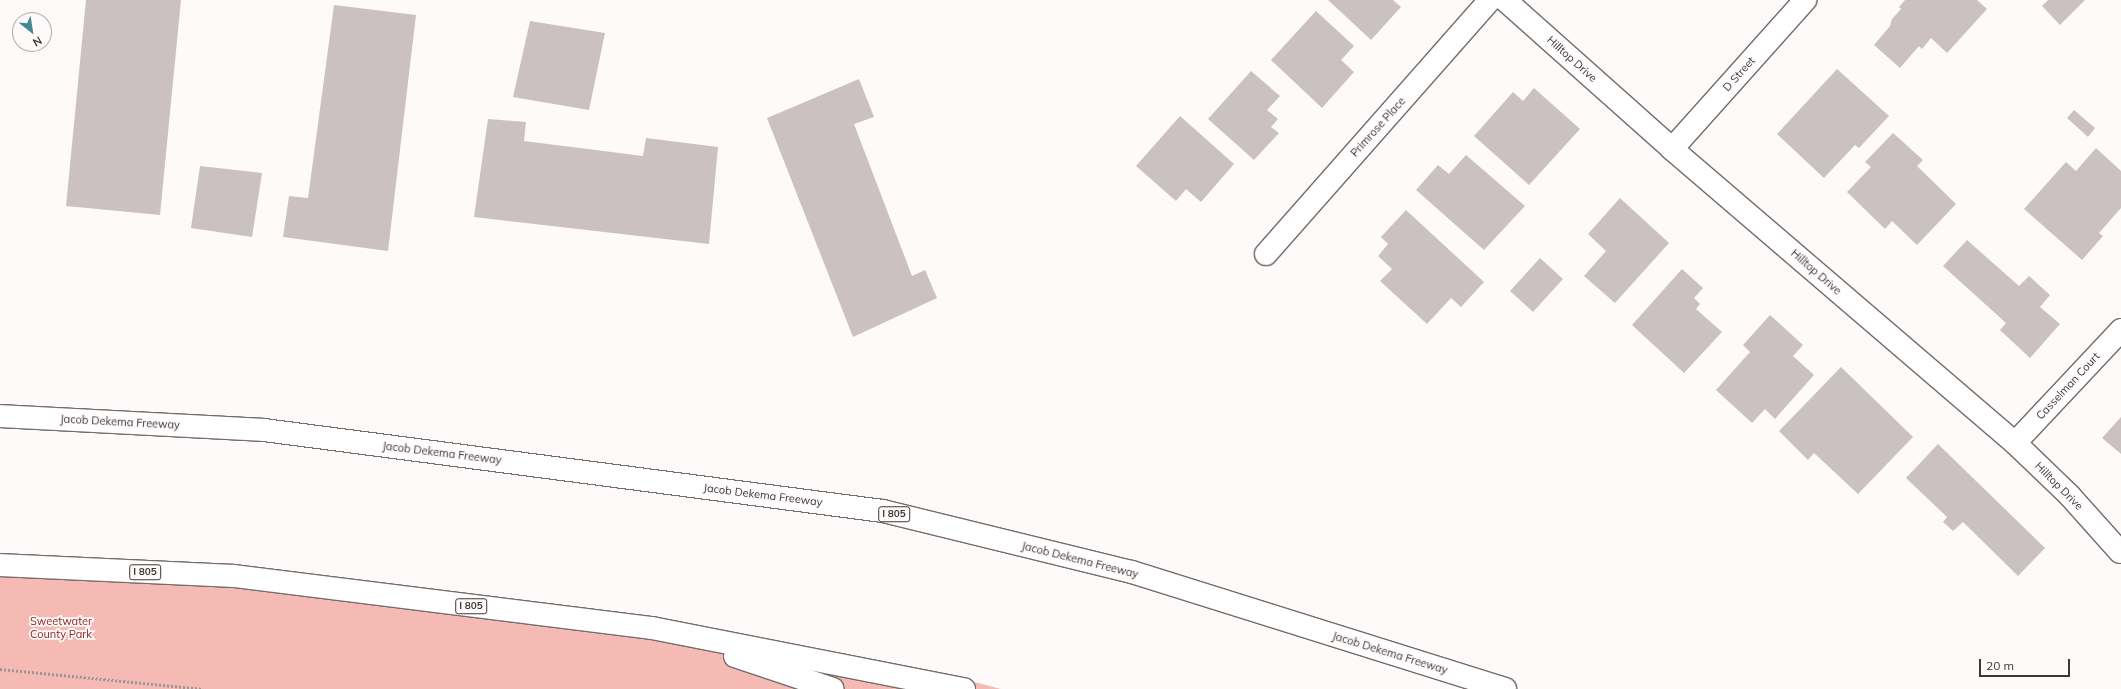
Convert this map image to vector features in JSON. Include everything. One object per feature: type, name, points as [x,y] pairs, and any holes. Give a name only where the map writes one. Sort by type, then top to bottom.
[{"type":"main road","name":"Primrose Place","points":[[1266,254],[1490,0]]},
{"type":"main road","name":"Hilltop Drive","points":[[1505,0],[1672,149],[2015,443],[2070,496],[2120,552]]},
{"type":"main road","name":"D Street","points":[[1672,149],[1805,0]]},
{"type":"main road","name":"Casselman Court","points":[[2015,443],[2121,330]]},
{"type":"main road","name":"Jacob Dekema Freeway","points":[[0,416],[264,430],[883,511],[1132,572],[1504,689]]},
{"type":"main road","name":"I 805","points":[[0,565],[234,576],[652,628],[964,689]]},
{"type":"main road","points":[[652,628],[833,689]]},
{"type":"path","points":[[0,670],[203,689]]},
{"type":"green space","name":"Sweetwater County Park","points":[[0,565],[235,576],[963,679],[1001,689],[0,689]]},
{"type":"building","points":[[86,0],[181,0],[160,215],[66,206]]},
{"type":"building","points":[[1328,0],[1393,0],[1401,7],[1371,40]]},
{"type":"building","points":[[1905,0],[1977,0],[1987,9],[1947,53],[1931,38],[1922,49],[1919,46],[1900,68],[1874,45],[1890,26],[1892,19],[1901,9],[1899,7]]},
{"type":"building","points":[[2048,0],[2085,0],[2060,25],[2042,6]]},
{"type":"building","points":[[334,5],[416,15],[388,251],[283,237],[289,196],[308,198]]},
{"type":"building","points":[[1316,11],[1354,46],[1341,60],[1354,72],[1322,108],[1271,60]]},
{"type":"building","points":[[530,21],[605,33],[589,110],[513,97]]},
{"type":"building","points":[[1837,69],[1889,116],[1859,148],[1855,145],[1824,178],[1777,134]]},
{"type":"building","points":[[1251,71],[1280,96],[1267,110],[1278,119],[1271,127],[1279,133],[1254,160],[1208,119]]},
{"type":"building","points":[[859,79],[874,117],[854,124],[912,276],[925,270],[937,298],[853,337],[767,118]]},
{"type":"building","points":[[1534,88],[1580,129],[1529,185],[1474,136],[1513,92],[1523,101]]},
{"type":"building","points":[[2074,110],[2095,128],[2088,137],[2067,118]]},
{"type":"building","points":[[1180,116],[1234,164],[1201,202],[1186,189],[1176,201],[1136,166]]},
{"type":"building","points":[[488,119],[526,122],[524,141],[643,156],[646,138],[718,147],[709,244],[474,217]]},
{"type":"building","points":[[1893,133],[1923,160],[1917,166],[1956,204],[1917,245],[1892,221],[1885,229],[1847,192],[1871,167],[1865,162]]},
{"type":"building","points":[[2096,148],[2121,171],[2121,208],[2099,233],[2103,236],[2082,260],[2024,209],[2066,162],[2076,171]]},
{"type":"building","points":[[1466,155],[1525,206],[1484,250],[1416,190],[1438,165],[1449,174]]},
{"type":"building","points":[[200,166],[262,173],[252,237],[191,228]]},
{"type":"building","points":[[1620,198],[1669,243],[1615,303],[1584,276],[1606,251],[1588,234]]},
{"type":"building","points":[[1406,210],[1484,282],[1461,307],[1451,298],[1427,324],[1380,281],[1392,269],[1378,256],[1388,244],[1381,237]]},
{"type":"building","points":[[1967,240],[2019,286],[2029,276],[2050,295],[2040,307],[2060,324],[2030,358],[2000,330],[2006,323],[1943,266]]},
{"type":"building","points":[[1540,258],[1563,279],[1533,312],[1510,291]]},
{"type":"building","points":[[1682,269],[1703,288],[1694,298],[1700,304],[1696,309],[1722,332],[1684,373],[1632,325]]},
{"type":"building","points":[[1770,315],[1803,345],[1793,356],[1814,375],[1775,419],[1765,409],[1752,423],[1716,390],[1750,352],[1743,345]]},
{"type":"building","points":[[1841,367],[1913,437],[1858,494],[1814,453],[1808,460],[1779,431]]},
{"type":"building","points":[[2121,417],[2121,454],[2102,438]]},
{"type":"building","points":[[1938,444],[2045,548],[2018,576],[1963,522],[1953,531],[1943,522],[1947,517],[1906,478]]}]
